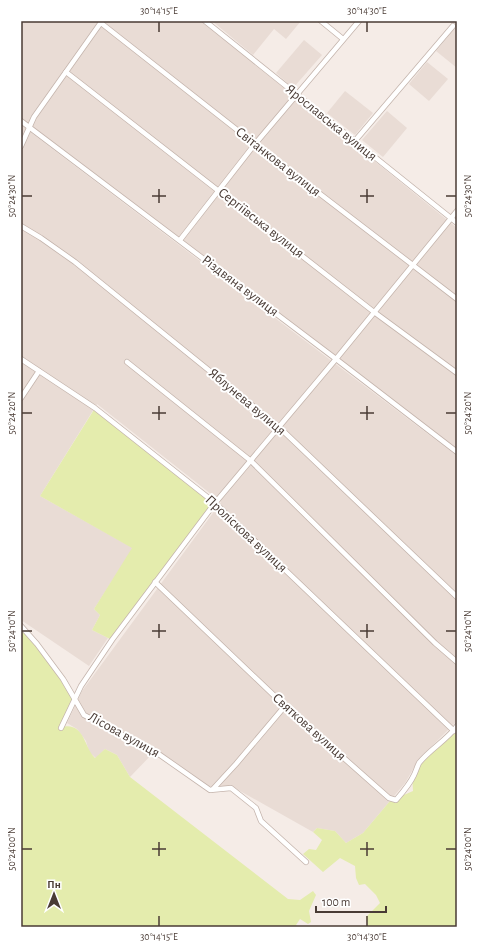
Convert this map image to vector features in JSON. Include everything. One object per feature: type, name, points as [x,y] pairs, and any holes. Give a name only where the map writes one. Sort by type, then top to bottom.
[{"type":"street","name":"Ярославська вулиця","points":[[205,21],[354,142],[457,223]]},
{"type":"street","points":[[321,21],[344,40]]},
{"type":"street","points":[[180,240],[255,144],[359,21]]},
{"type":"street","points":[[21,146],[34,117],[102,22]]},
{"type":"street","name":"Світанкова вулиця","points":[[102,22],[255,144],[457,299]]},
{"type":"street","points":[[354,142],[453,26]]},
{"type":"street","name":"Сергіївська вулиця","points":[[66,72],[374,312],[457,373]]},
{"type":"street","name":"Різдвяна вулиця","points":[[21,121],[180,240],[457,452]]},
{"type":"street","points":[[61,728],[75,697],[112,640],[155,582],[216,503],[457,211]]},
{"type":"street","name":"Яблунева вулиця","points":[[21,226],[75,262],[279,427],[457,597]]},
{"type":"street","name":"Проліскова вулиця","points":[[21,359],[95,408],[216,503],[454,730]]},
{"type":"street","points":[[127,362],[251,461],[457,662]]},
{"type":"street","points":[[21,398],[39,371]]},
{"type":"street","name":"Святкова вулиця","points":[[155,582],[285,706],[389,798],[396,800],[415,775],[419,764],[438,743],[457,726]]},
{"type":"street","name":"Лісова вулиця","points":[[21,626],[37,644],[75,697],[84,715],[160,755],[210,790],[213,790]]},
{"type":"street","points":[[213,790],[285,706]]},
{"type":"street","points":[[213,790],[231,788],[256,808],[261,822],[306,862]]},
{"type":"shaded area","points":[[21,21],[202,21],[457,228],[457,449],[21,118]]},
{"type":"shaded area","points":[[212,21],[301,21],[286,39],[274,29],[253,55]]},
{"type":"shaded area","points":[[455,28],[457,30],[457,68],[436,51]]},
{"type":"shaded area","points":[[304,40],[322,55],[293,88],[276,73]]},
{"type":"shaded area","points":[[427,62],[448,79],[429,101],[409,84]]},
{"type":"shaded area","points":[[345,91],[373,113],[355,135],[327,113]]},
{"type":"shaded area","points":[[387,111],[407,128],[383,157],[362,140]]},
{"type":"shaded area","points":[[21,125],[457,456],[457,721],[419,759],[405,783],[363,833],[346,843],[335,831],[317,828],[313,832],[233,787],[208,786],[156,750],[130,777],[117,755],[105,749],[96,758],[89,752],[86,741],[77,729],[67,723],[82,691],[221,502],[97,404],[40,496],[133,548],[94,609],[100,615],[92,630],[108,638],[89,666],[21,620]]},
{"type":"green space","points":[[95,408],[215,503],[112,640],[92,630],[100,615],[94,609],[132,548],[40,496]]},
{"type":"green space","points":[[21,626],[75,697],[61,727],[69,726],[79,731],[95,758],[105,749],[117,755],[130,777],[288,899],[300,900],[313,891],[316,895],[309,911],[311,922],[308,924],[300,919],[296,925],[298,927],[21,927]]},
{"type":"green space","points":[[457,727],[457,927],[368,927],[366,917],[380,903],[376,895],[365,884],[359,885],[356,878],[355,866],[340,858],[323,872],[303,854],[309,849],[316,850],[322,840],[313,832],[317,828],[335,831],[346,843],[363,833],[390,801],[413,791],[412,774]]}]
